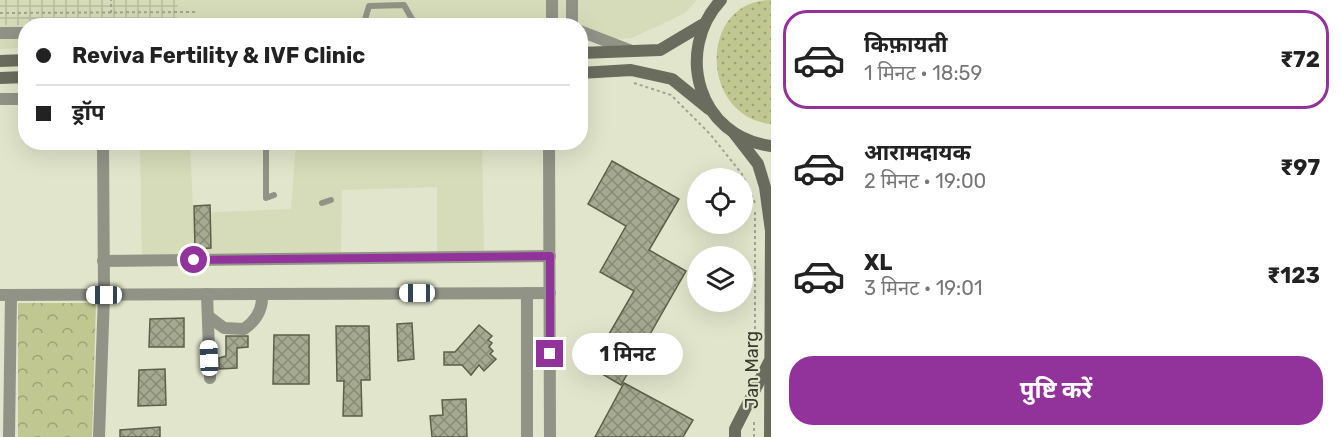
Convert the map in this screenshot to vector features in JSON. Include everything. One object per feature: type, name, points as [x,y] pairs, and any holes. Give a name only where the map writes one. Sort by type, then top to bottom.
[{"type":"main road","points":[[588,53],[660,50],[702,25],[722,0]]},
{"type":"main road","points":[[702,25],[696,48],[698,83],[712,112]]},
{"type":"main road","points":[[0,61],[18,60]]},
{"type":"main road","name":"Jan Marg","points":[[588,73],[631,70],[672,79],[734,133],[758,164],[765,187],[771,231],[770,437]]},
{"type":"main road","points":[[0,78],[18,77]]},
{"type":"main road","points":[[734,133],[771,146]]},
{"type":"main road","points":[[735,437],[735,429],[770,360]]},
{"type":"street","points":[[552,0],[552,18]]},
{"type":"street","points":[[572,0],[572,18]]},
{"type":"street","points":[[0,33],[18,33]]},
{"type":"street","points":[[588,34],[634,52]]},
{"type":"street","points":[[0,99],[18,99]]},
{"type":"street","points":[[99,437],[104,295],[103,150]]},
{"type":"street","points":[[549,150],[550,437]]},
{"type":"street","points":[[104,261],[550,256]]},
{"type":"street","points":[[9,437],[6,295],[550,292]]},
{"type":"street","points":[[527,293],[527,437]]},
{"type":"street","points":[[207,294],[210,378]]},
{"type":"street","points":[[208,316],[224,328],[244,329],[257,316],[262,306],[262,294]]},
{"type":"lane","points":[[365,18],[369,6],[404,5],[411,18]]},
{"type":"lane","points":[[266,150],[266,198],[273,198]]},
{"type":"path","points":[[111,0],[111,13]]},
{"type":"path","points":[[0,13],[195,12]]},
{"type":"path","points":[[632,82],[671,95],[710,134],[742,174],[756,204],[754,367]]},
{"type":"path","points":[[754,414],[754,437]]},
{"type":"shaded area","points":[[0,0],[697,0],[685,13],[632,38],[588,41],[588,18],[18,18],[18,48],[0,49]]},
{"type":"shaded area","points":[[0,0],[178,0],[177,18],[18,18],[18,25],[0,25]]},
{"type":"shaded area","points":[[140,150],[190,150],[193,213],[291,209],[295,150],[482,150],[484,253],[437,256],[437,187],[342,190],[341,255],[142,263]]},
{"type":"green space","points":[[771,0],[771,124],[747,117],[730,102],[720,82],[717,59],[720,37],[730,18],[747,5]]},
{"type":"green space","points":[[18,303],[96,303],[92,437],[18,437]]},
{"type":"building","points":[[612,161],[679,199],[649,250],[686,271],[621,385],[590,367],[634,291],[600,272],[626,226],[588,204]]},
{"type":"building","points":[[210,205],[211,248],[195,249],[194,206]]},
{"type":"building","points":[[184,318],[184,347],[149,347],[150,319]]},
{"type":"building","points":[[412,323],[414,359],[398,361],[397,324]]},
{"type":"building","points":[[479,325],[492,336],[488,340],[492,343],[489,347],[493,351],[490,354],[496,359],[484,371],[479,365],[471,375],[462,365],[444,365],[444,352],[455,352]]},
{"type":"building","points":[[336,326],[369,326],[370,380],[361,380],[362,416],[343,416],[344,381],[337,381]]},
{"type":"building","points":[[274,335],[309,335],[309,384],[273,384]]},
{"type":"building","points":[[226,336],[248,336],[248,347],[237,348],[237,368],[219,369],[219,358],[226,356]]},
{"type":"building","points":[[165,369],[166,405],[138,406],[139,370]]},
{"type":"building","points":[[624,383],[693,420],[683,437],[595,437]]},
{"type":"building","points":[[466,399],[467,437],[432,437],[430,416],[443,415],[442,400]]},
{"type":"building","points":[[160,427],[160,437],[120,437],[120,430]]},
{"type":"route","points":[[194,260],[550,256],[550,354]]}]
